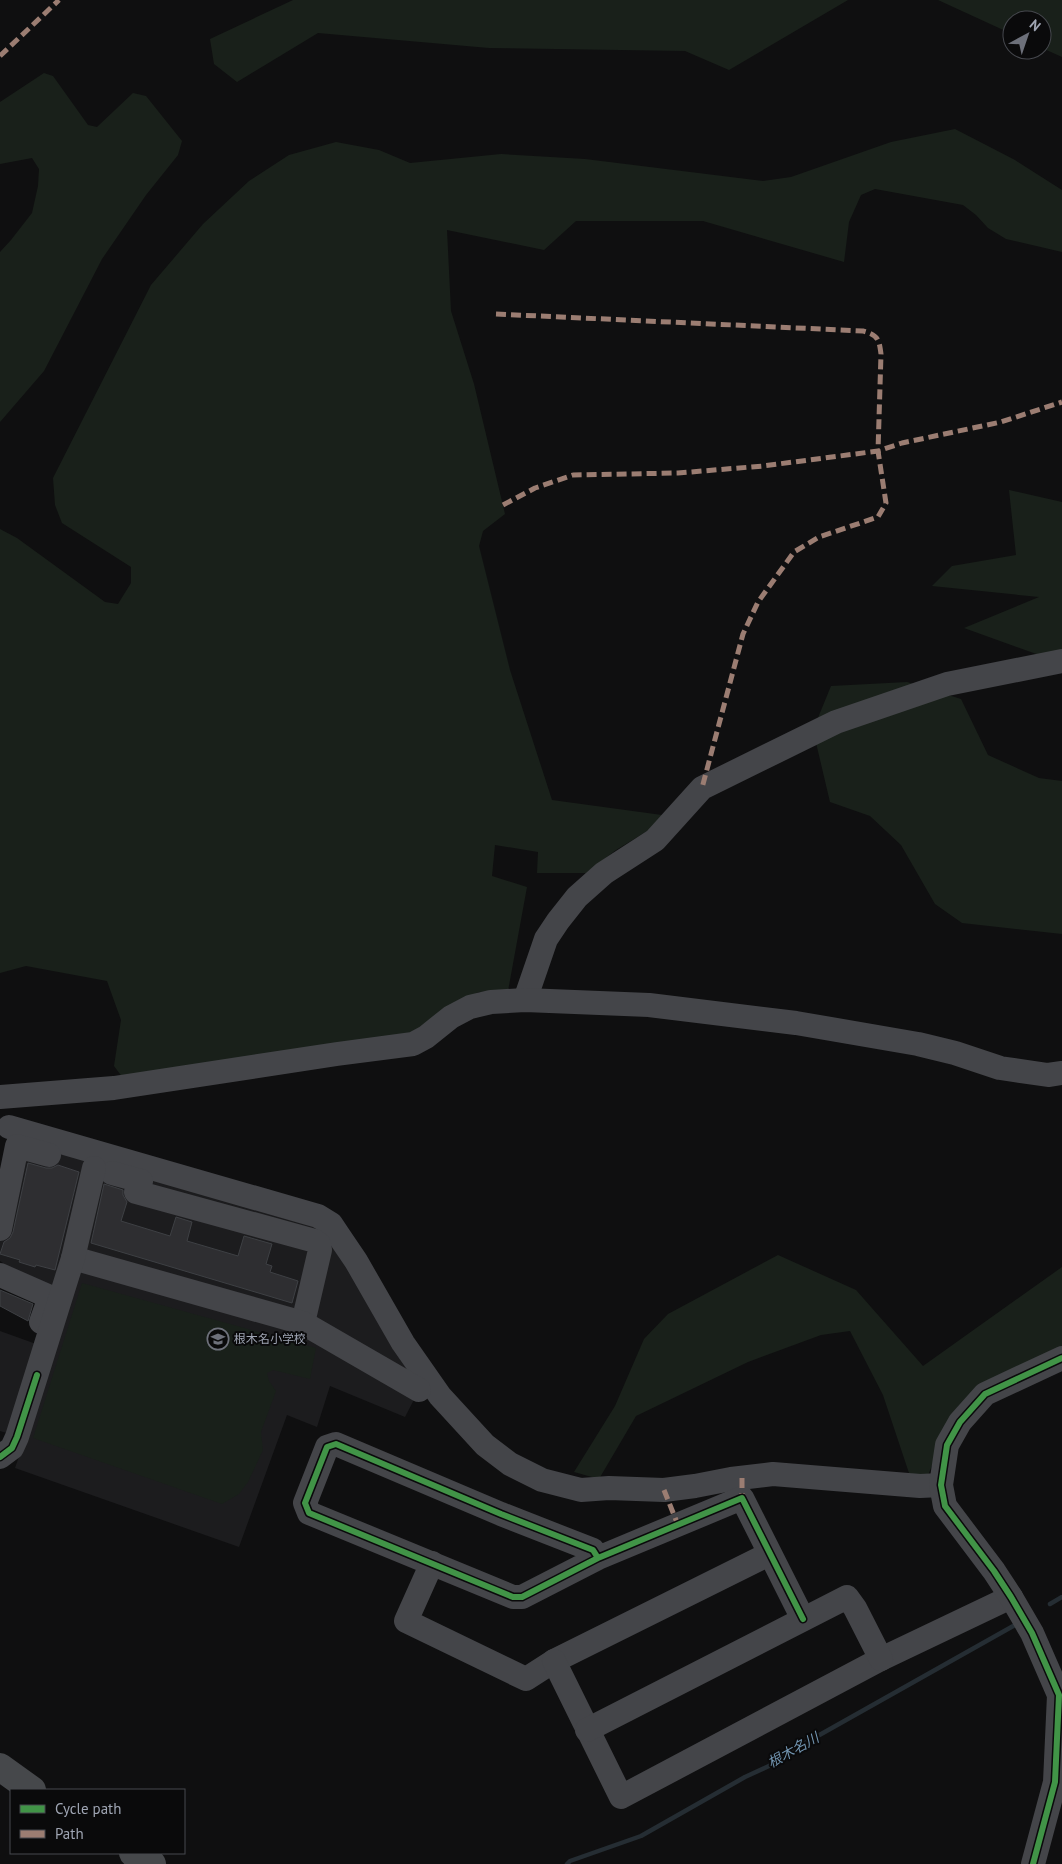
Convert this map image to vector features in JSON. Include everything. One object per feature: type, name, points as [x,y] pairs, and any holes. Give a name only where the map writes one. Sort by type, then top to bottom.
[{"type":"main road","points":[[0,1767],[31,1789]]},
{"type":"main road","points":[[135,1854],[152,1864]]},
{"type":"street","points":[[525,1000],[546,939],[577,897],[604,873],[655,840],[702,788],[836,722],[947,684],[1062,661]]},
{"type":"street","points":[[0,1176],[9,1127],[4,1097],[114,1088],[414,1044],[451,1017],[470,1007],[491,1002],[525,1000],[649,1006],[796,1023],[918,1044],[955,1053],[1000,1068],[1048,1075],[1062,1073]]},
{"type":"street","points":[[9,1127],[318,1216],[331,1224],[356,1261],[403,1343],[440,1396],[485,1445],[510,1464],[542,1480],[581,1490],[609,1488],[664,1490],[695,1486],[731,1478],[773,1474],[920,1486],[941,1485]]},
{"type":"street","points":[[0,1228],[17,1146],[141,1181],[136,1192],[315,1241],[319,1244],[320,1250],[303,1323]]},
{"type":"street","points":[[0,1457],[12,1448],[17,1437],[73,1258],[94,1168]]},
{"type":"street","points":[[73,1258],[303,1323],[419,1390]]},
{"type":"street","points":[[0,1275],[50,1297],[36,1336]]},
{"type":"street","points":[[1033,1864],[1055,1782],[1059,1695],[1032,1633],[994,1571],[945,1506],[941,1485],[947,1445],[960,1422],[985,1394],[1062,1358]]},
{"type":"street","points":[[598,1558],[593,1550],[501,1514],[336,1444],[327,1447],[305,1502],[309,1513],[513,1597],[522,1597],[598,1558],[742,1498],[803,1619]]},
{"type":"street","points":[[432,1563],[406,1621],[526,1679],[554,1661],[769,1554]]},
{"type":"street","points":[[587,1730],[847,1597],[855,1608],[881,1659]]},
{"type":"street","points":[[554,1661],[621,1797],[881,1659],[1011,1597]]},
{"type":"shaded area","points":[[293,0],[848,0],[729,70],[685,51],[489,48],[318,33],[237,82],[214,64],[210,39]]},
{"type":"shaded area","points":[[938,0],[1062,0],[1062,57],[1052,52],[1052,10],[1002,10],[1002,29]]},
{"type":"shaded area","points":[[44,73],[53,76],[88,125],[97,127],[133,93],[146,96],[182,141],[178,155],[146,195],[102,259],[44,371],[0,422],[0,252],[32,213],[38,186],[39,169],[32,158],[0,164],[0,102]]},
{"type":"shaded area","points":[[955,129],[1015,160],[1062,190],[1062,252],[1006,239],[988,228],[963,205],[875,189],[861,195],[849,222],[844,262],[703,221],[576,221],[544,250],[447,230],[451,311],[474,384],[505,514],[483,531],[479,546],[510,670],[552,800],[662,815],[649,830],[616,850],[586,873],[537,873],[538,852],[495,845],[492,876],[527,887],[508,991],[479,992],[458,1002],[418,1033],[123,1078],[114,1066],[121,1020],[107,981],[26,966],[0,973],[0,529],[17,538],[105,602],[118,604],[131,583],[131,567],[62,523],[55,505],[53,478],[151,285],[203,224],[249,181],[289,155],[336,142],[379,150],[410,163],[501,154],[585,159],[763,181],[791,177],[891,142]]},
{"type":"shaded area","points":[[1009,490],[1062,502],[1062,653],[1042,656],[964,628],[1039,597],[932,586],[952,566],[1016,555]]},
{"type":"shaded area","points":[[907,682],[961,699],[988,755],[1039,778],[1062,781],[1062,934],[962,923],[935,904],[901,845],[870,816],[830,802],[813,730],[831,686]]},
{"type":"shaded area","name":"根木名小学校","points":[[12,1136],[328,1230],[419,1390],[405,1417],[330,1386],[317,1427],[287,1415],[239,1547],[15,1468],[46,1378],[10,1434],[0,1431],[0,1331],[39,1345],[57,1293],[1,1268],[3,1263],[0,1261],[0,1203]]},
{"type":"shaded area","points":[[778,1255],[856,1290],[923,1366],[1062,1267],[1062,1350],[947,1427],[927,1478],[909,1473],[883,1395],[850,1331],[821,1335],[748,1362],[636,1416],[599,1479],[574,1472],[615,1406],[644,1339],[668,1314]]},
{"type":"shaded area","points":[[82,1283],[316,1348],[310,1379],[273,1370],[267,1373],[269,1381],[276,1391],[261,1432],[263,1450],[248,1482],[239,1494],[222,1504],[33,1438]]},
{"type":"building","points":[[28,1163],[46,1168],[58,1165],[79,1172],[55,1270],[36,1265],[35,1267],[0,1254],[4,1242],[10,1238],[13,1232]]},
{"type":"building","points":[[104,1184],[123,1190],[123,1195],[127,1202],[121,1221],[170,1236],[176,1217],[192,1222],[187,1241],[238,1256],[244,1236],[272,1244],[266,1264],[272,1266],[270,1272],[298,1281],[292,1303],[91,1243]]},
{"type":"building","points":[[0,1290],[33,1304],[28,1321],[0,1306]]},
{"type":"waterway","name":"根木名川","points":[[1050,1604],[1062,1597]]},
{"type":"waterway","name":"根木名川","points":[[567,1864],[570,1861],[641,1836],[745,1777],[771,1765],[807,1742],[1015,1625]]},
{"type":"marked path","points":[[0,56],[59,0]]},
{"type":"marked path","points":[[496,314],[863,331],[877,338],[881,354],[878,451],[886,503],[878,517],[819,537],[794,552],[758,602],[743,634],[702,788]]},
{"type":"marked path","points":[[503,505],[535,488],[573,475],[678,473],[763,466],[878,451],[902,443],[1001,422],[1062,402]]},
{"type":"marked path","points":[[742,1478],[742,1498]]},
{"type":"marked path","points":[[664,1490],[678,1525]]},
{"type":"cycle path","points":[[1033,1864],[1055,1782],[1059,1695],[1032,1633],[994,1571],[945,1506],[941,1485],[947,1445],[960,1422],[985,1394],[1062,1358]]},
{"type":"cycle path","points":[[0,1457],[12,1448],[17,1437],[37,1375]]},
{"type":"cycle path","points":[[598,1558],[593,1550],[501,1514],[336,1444],[327,1447],[305,1503],[309,1513],[513,1597],[522,1597],[598,1558],[742,1498],[803,1619]]},
{"type":"place","name":"根木名小学校","points":[[218,1339]]}]
